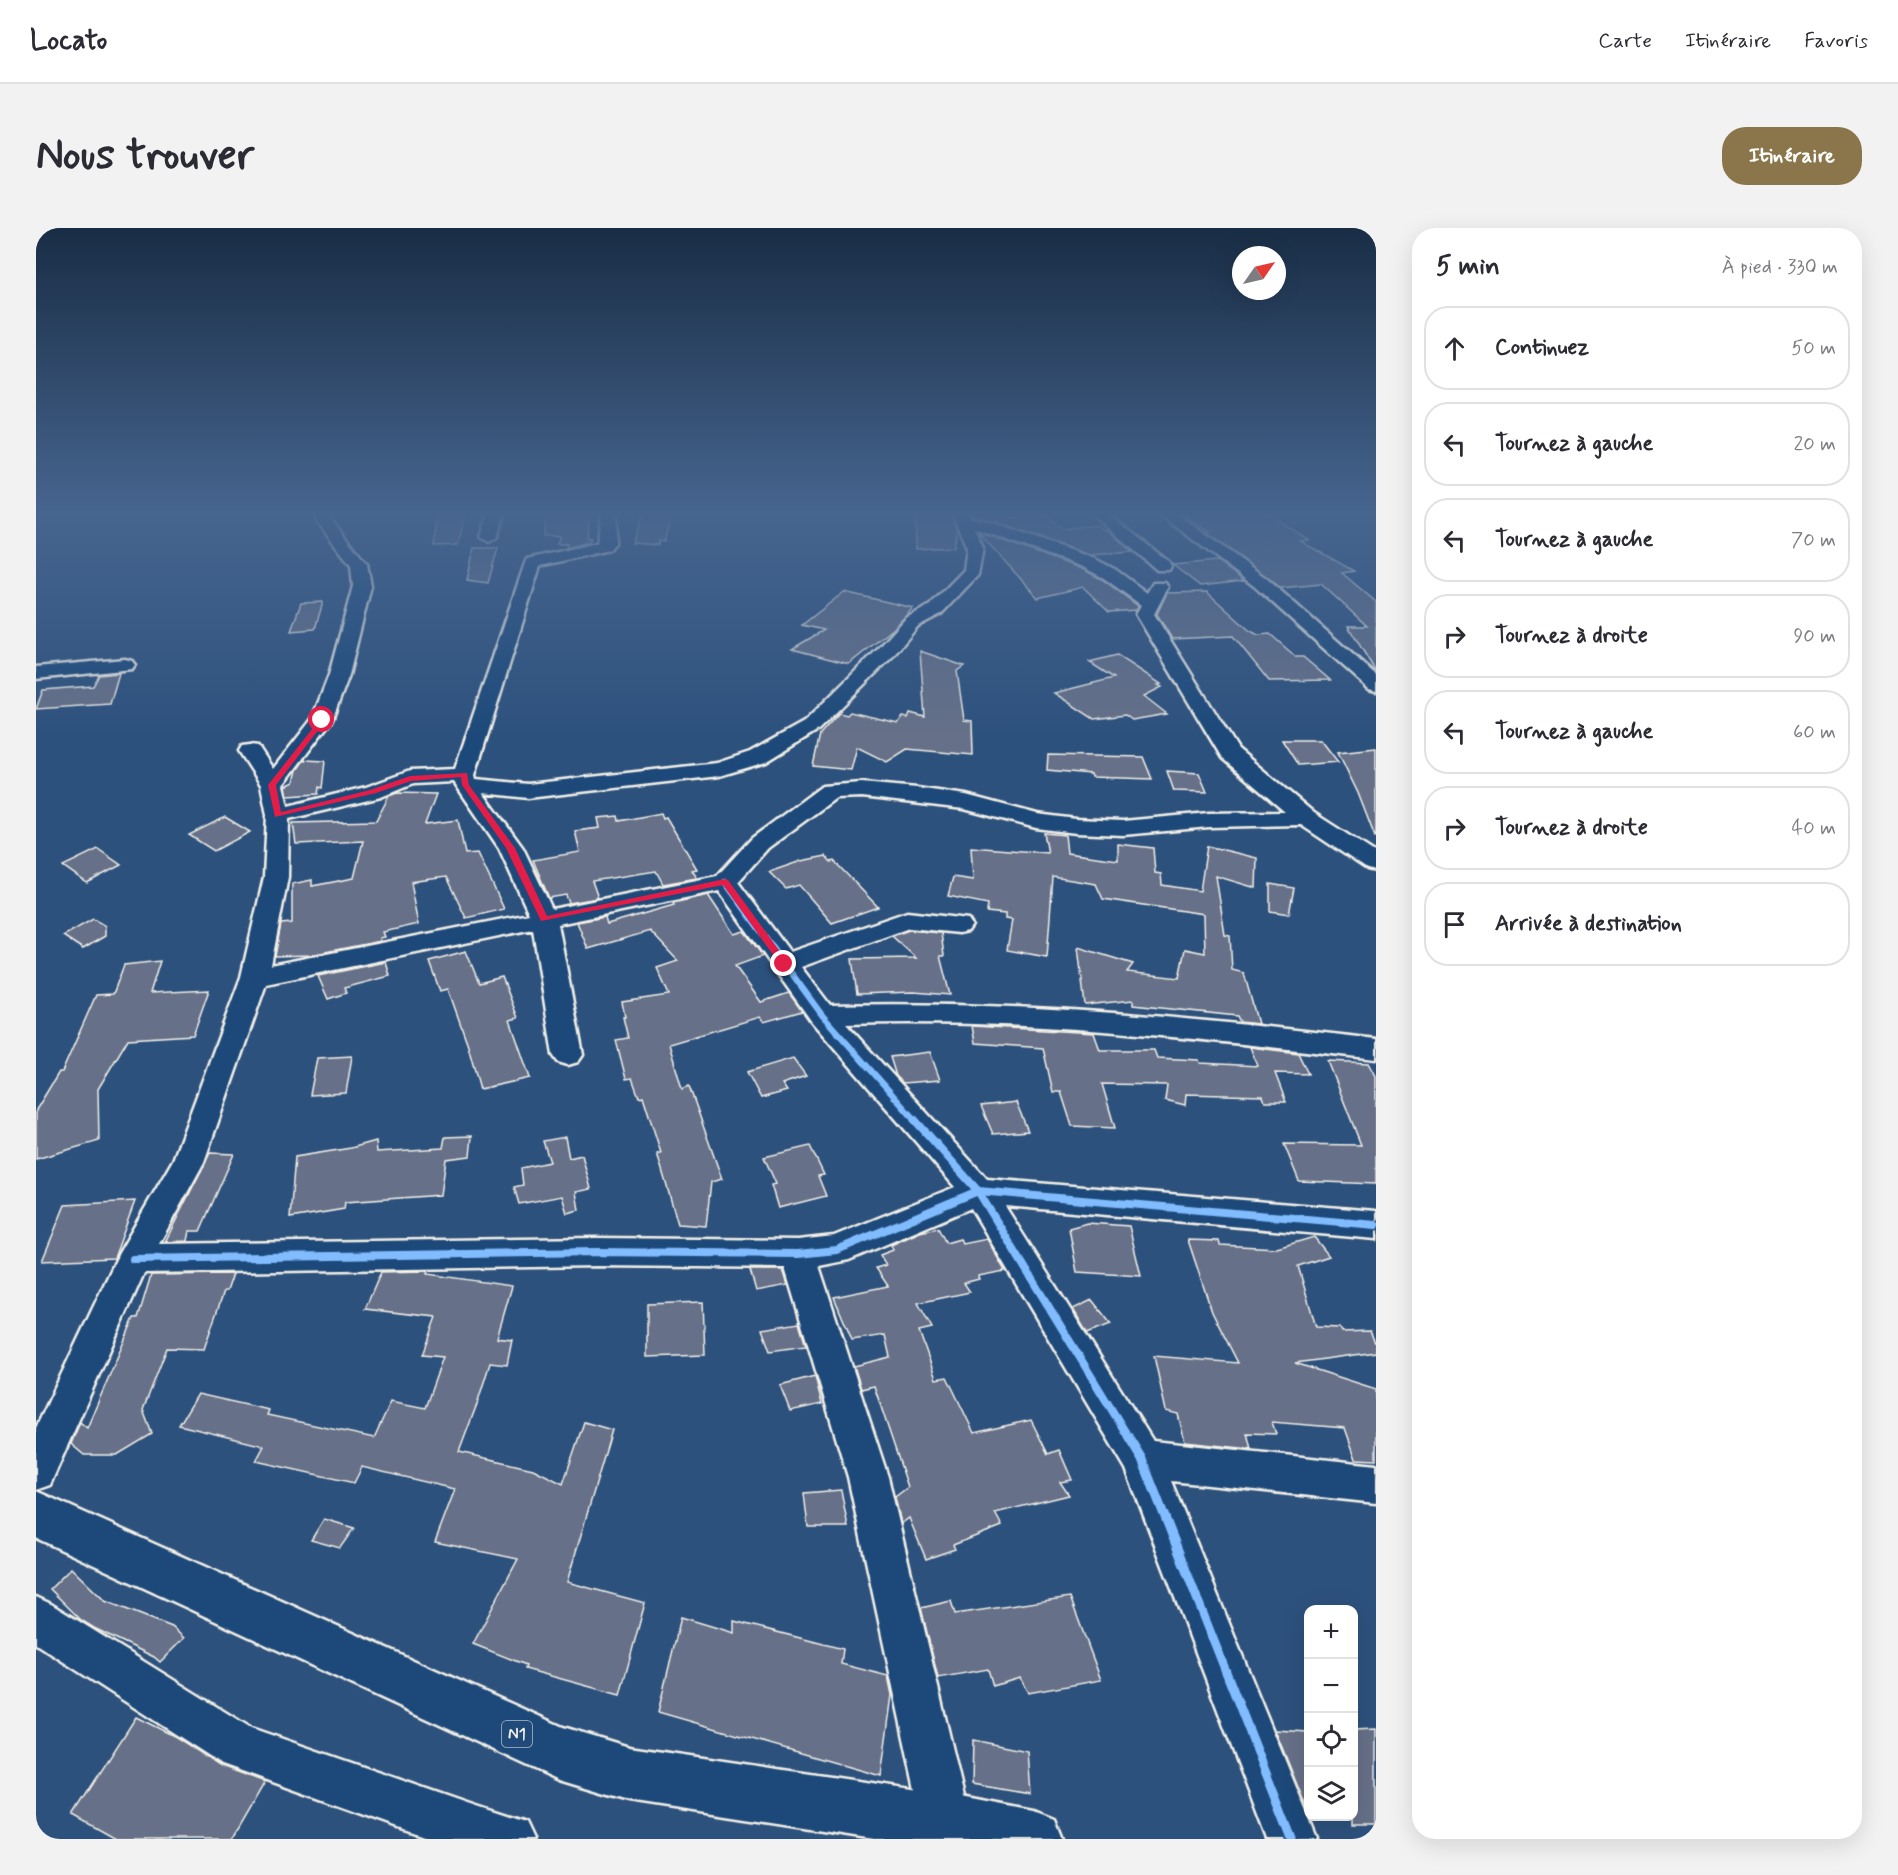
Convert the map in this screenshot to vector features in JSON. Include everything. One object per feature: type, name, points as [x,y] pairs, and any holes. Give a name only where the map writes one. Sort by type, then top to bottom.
[{"type":"highway","name":"N1","points":[[36,1514],[559,1753],[629,1774],[946,1822],[1034,1839]]},
{"type":"street","points":[[272,785],[322,720],[339,675],[362,587]]},
{"type":"street","points":[[465,780],[525,587]]},
{"type":"street","points":[[278,815],[373,792],[410,778],[465,780],[528,791],[719,769],[758,757],[811,726],[886,652],[912,622],[935,610],[957,587]]},
{"type":"street","points":[[1138,587],[1155,595],[1145,614],[1230,753],[1306,818],[1376,864]]},
{"type":"street","points":[[1266,587],[1376,685]]},
{"type":"street","points":[[36,673],[125,665]]},
{"type":"street","points":[[36,1471],[133,1259],[188,1162],[255,977],[276,877],[278,815],[272,785],[250,751]]},
{"type":"street","points":[[465,780],[510,848],[544,919],[568,1055]]},
{"type":"street","points":[[255,977],[725,882],[760,843],[830,792],[862,790],[926,796],[966,802],[1036,821],[1076,826],[1124,828],[1209,820],[1306,818]]},
{"type":"street","points":[[725,882],[822,1015],[978,1191],[1142,1459],[1292,1839]]},
{"type":"street","points":[[784,964],[907,920],[959,925]]},
{"type":"street","points":[[822,1015],[919,1012],[1184,1027],[1376,1049]]},
{"type":"street","points":[[133,1259],[597,1252],[798,1254],[837,1250],[978,1191],[1376,1225]]},
{"type":"street","points":[[798,1254],[868,1477],[946,1822]]},
{"type":"street","points":[[1142,1459],[1376,1484]]},
{"type":"street","points":[[36,1619],[239,1746],[473,1829],[508,1839]]},
{"type":"building","points":[[1028,587],[1082,587],[1038,598]]},
{"type":"building","points":[[1083,587],[1113,587],[1138,606],[1136,610],[1109,612]]},
{"type":"building","points":[[1324,587],[1359,587],[1376,602],[1376,672],[1348,626],[1367,626]]},
{"type":"building","points":[[844,592],[913,608],[894,628],[849,664],[792,649],[824,630],[802,625]]},
{"type":"building","points":[[1207,592],[1249,630],[1258,635],[1270,634],[1296,657],[1303,657],[1330,680],[1269,681],[1233,636],[1172,639],[1157,614],[1167,593]]},
{"type":"building","points":[[323,602],[315,629],[291,631],[301,603]]},
{"type":"building","points":[[920,651],[964,666],[957,671],[964,720],[972,721],[973,755],[907,749],[887,762],[857,747],[851,770],[813,766],[820,734],[839,713],[847,715],[850,712],[898,723],[903,717],[908,718],[910,713],[925,717]]},
{"type":"building","points":[[1117,655],[1161,684],[1158,685],[1162,687],[1144,696],[1167,714],[1132,720],[1125,715],[1094,719],[1054,693],[1114,678],[1089,662]]},
{"type":"building","points":[[119,673],[110,704],[36,709],[43,690],[93,686],[99,675]]},
{"type":"building","points":[[1282,740],[1321,740],[1338,762],[1298,765]]},
{"type":"building","points":[[1376,748],[1375,837],[1358,793],[1338,752]]},
{"type":"building","points":[[1048,755],[1143,757],[1152,779],[1092,777],[1091,774],[1047,770]]},
{"type":"building","points":[[304,760],[325,761],[322,788],[319,787],[318,794],[288,796],[286,786],[294,782],[297,770]]},
{"type":"building","points":[[1167,771],[1199,773],[1207,792],[1174,791]]},
{"type":"building","points":[[397,793],[436,794],[425,824],[458,820],[465,854],[478,853],[504,909],[466,918],[446,877],[411,882],[419,924],[383,932],[385,937],[380,938],[381,941],[310,955],[275,956],[281,924],[292,923],[292,884],[312,880],[312,886],[354,878],[363,841],[296,844],[293,823],[376,821],[389,796]]},
{"type":"building","points":[[661,813],[663,818],[666,817],[697,869],[692,870],[697,878],[663,884],[656,871],[592,881],[598,898],[569,903],[566,895],[549,898],[533,860],[580,852],[575,831],[600,828],[598,818],[618,816],[619,821]]},
{"type":"building","points":[[225,817],[250,832],[214,851],[189,835]]},
{"type":"building","points":[[1044,833],[1065,835],[1067,853],[1118,860],[1118,844],[1153,848],[1155,873],[1161,874],[1162,885],[1200,891],[1207,846],[1257,858],[1256,888],[1216,876],[1225,935],[1230,936],[1232,970],[1244,973],[1258,1024],[1240,1022],[1237,1016],[1133,1005],[1133,1000],[1085,1005],[1078,947],[1133,964],[1127,972],[1179,978],[1185,949],[1205,953],[1204,914],[1103,899],[1096,884],[1053,877],[1047,957],[1007,950],[1012,920],[1005,919],[1005,914],[987,912],[988,904],[948,896],[953,877],[973,880],[971,847],[1048,853]]},
{"type":"building","points":[[98,849],[121,865],[87,883],[63,866]]},
{"type":"building","points":[[826,856],[831,862],[834,861],[878,907],[832,923],[799,885],[786,889],[769,872],[801,861]]},
{"type":"building","points":[[1270,884],[1294,888],[1289,914],[1270,911]]},
{"type":"building","points":[[708,895],[734,934],[744,931],[763,956],[735,966],[761,1002],[789,993],[802,1011],[764,1022],[760,1017],[669,1044],[682,1089],[689,1086],[722,1179],[711,1182],[706,1226],[678,1224],[657,1153],[661,1153],[643,1096],[639,1097],[632,1078],[626,1079],[616,1040],[628,1038],[622,1002],[669,995],[657,968],[678,961],[650,931],[588,949],[577,922],[605,917],[607,924],[674,905],[673,903]]},
{"type":"building","points":[[93,919],[105,926],[105,936],[83,949],[63,936]]},
{"type":"building","points":[[909,930],[941,933],[944,956],[940,956],[950,995],[914,992],[857,994],[852,959],[916,958],[892,936]]},
{"type":"building","points":[[466,951],[479,983],[502,977],[518,1018],[510,1020],[530,1078],[480,1089],[468,1045],[448,989],[440,991],[429,961]]},
{"type":"building","points":[[160,961],[150,993],[209,990],[193,1035],[128,1039],[98,1089],[99,1141],[36,1159],[36,1110],[59,1072],[62,1072],[96,995],[113,994],[124,965]]},
{"type":"building","points":[[386,962],[390,976],[344,988],[346,993],[328,999],[318,976]]},
{"type":"building","points":[[972,1026],[1094,1033],[1100,1050],[1154,1050],[1157,1058],[1199,1060],[1200,1063],[1258,1066],[1250,1047],[1298,1053],[1308,1074],[1275,1073],[1286,1102],[1265,1102],[1263,1096],[1186,1094],[1185,1105],[1165,1100],[1167,1085],[1102,1084],[1115,1128],[1072,1126],[1061,1092],[1053,1092],[1043,1048],[975,1043]]},
{"type":"building","points":[[930,1052],[940,1080],[903,1083],[896,1076],[890,1057]]},
{"type":"building","points":[[352,1056],[346,1093],[310,1095],[317,1058]]},
{"type":"building","points":[[793,1058],[806,1076],[782,1084],[787,1091],[761,1098],[747,1072]]},
{"type":"building","points":[[1328,1061],[1369,1063],[1376,1076],[1376,1184],[1299,1181],[1284,1144],[1361,1145]]},
{"type":"building","points":[[1016,1102],[1028,1131],[993,1134],[981,1106]]},
{"type":"building","points":[[472,1136],[470,1156],[446,1159],[441,1195],[345,1202],[344,1209],[290,1218],[295,1157],[351,1148],[376,1141],[377,1152],[443,1148],[445,1137]]},
{"type":"building","points":[[565,1137],[569,1158],[582,1155],[591,1189],[576,1192],[579,1210],[567,1213],[562,1196],[519,1204],[514,1187],[523,1185],[521,1168],[550,1162],[543,1141]]},
{"type":"building","points":[[810,1146],[824,1175],[818,1176],[826,1196],[778,1208],[771,1185],[776,1184],[764,1157]]},
{"type":"building","points":[[210,1153],[234,1154],[200,1231],[189,1231],[187,1241],[165,1242]]},
{"type":"building","points":[[135,1201],[114,1258],[42,1261],[65,1205]]},
{"type":"building","points":[[1087,1223],[1129,1226],[1141,1276],[1077,1272],[1069,1228]]},
{"type":"building","points":[[938,1228],[946,1243],[960,1239],[963,1244],[987,1239],[1005,1271],[978,1276],[979,1279],[964,1283],[970,1292],[918,1303],[932,1328],[919,1331],[936,1379],[947,1377],[974,1433],[1031,1420],[1048,1454],[1059,1450],[1072,1480],[1060,1482],[1069,1495],[995,1513],[1002,1526],[953,1545],[955,1549],[926,1559],[909,1518],[901,1524],[895,1497],[908,1487],[874,1386],[861,1389],[854,1366],[890,1357],[885,1335],[852,1340],[834,1297],[888,1286],[876,1268],[886,1265],[880,1255],[893,1250],[891,1245],[920,1232]]},
{"type":"building","points":[[1314,1237],[1329,1256],[1298,1266],[1316,1327],[1340,1328],[1342,1332],[1370,1331],[1376,1345],[1376,1352],[1295,1363],[1376,1389],[1376,1460],[1356,1459],[1345,1428],[1272,1422],[1276,1434],[1247,1433],[1251,1449],[1185,1442],[1178,1414],[1166,1411],[1154,1356],[1238,1363],[1212,1312],[1188,1240],[1219,1241],[1220,1245],[1277,1248]]},
{"type":"building","points":[[750,1270],[783,1270],[788,1285],[756,1291]]},
{"type":"building","points":[[428,1271],[427,1274],[512,1286],[497,1338],[512,1340],[507,1365],[490,1363],[459,1452],[533,1469],[563,1484],[584,1422],[612,1430],[567,1582],[645,1603],[620,1695],[525,1669],[526,1665],[473,1644],[518,1559],[435,1542],[455,1489],[362,1467],[354,1483],[256,1461],[264,1446],[179,1425],[198,1394],[269,1410],[267,1415],[374,1438],[391,1401],[425,1408],[443,1357],[422,1355],[436,1317],[365,1309],[381,1272]]},
{"type":"building","points":[[233,1274],[227,1291],[224,1291],[204,1349],[167,1348],[143,1410],[152,1434],[117,1455],[84,1455],[71,1444],[80,1422],[87,1428],[134,1318],[138,1318],[151,1275]]},
{"type":"building","points":[[1092,1300],[1111,1324],[1087,1333],[1073,1309]]},
{"type":"building","points":[[703,1302],[705,1355],[647,1357],[647,1304]]},
{"type":"building","points":[[799,1323],[806,1346],[770,1351],[762,1329]]},
{"type":"building","points":[[815,1376],[822,1404],[790,1411],[780,1385]]},
{"type":"building","points":[[841,1490],[848,1527],[808,1527],[804,1493]]},
{"type":"building","points":[[324,1519],[354,1528],[340,1548],[311,1540]]},
{"type":"building","points":[[71,1568],[105,1601],[172,1627],[184,1638],[160,1662],[81,1620],[50,1589]]},
{"type":"building","points":[[1070,1597],[1101,1680],[1028,1693],[1020,1678],[993,1686],[988,1669],[938,1678],[921,1608],[951,1601],[955,1614]]},
{"type":"building","points":[[681,1617],[734,1633],[734,1621],[843,1649],[841,1664],[888,1676],[892,1695],[881,1776],[658,1712]]},
{"type":"building","points":[[136,1717],[176,1737],[221,1766],[265,1782],[232,1839],[116,1839],[73,1815]]},
{"type":"building","points":[[1376,1729],[1376,1824],[1353,1824],[1353,1821],[1358,1821],[1358,1730]]},
{"type":"building","points":[[1275,1730],[1304,1732],[1304,1802]]},
{"type":"building","points":[[973,1740],[1027,1751],[1030,1794],[972,1784]]},
{"type":"cycle path","points":[[725,882],[822,1015],[978,1191],[1142,1459],[1292,1839]]},
{"type":"cycle path","points":[[133,1259],[597,1252],[798,1254],[837,1250],[978,1191],[1376,1225]]},
{"type":"route","points":[[322,720],[272,785],[278,815],[373,792],[410,778],[464,775],[466,785],[510,848],[544,919],[725,882],[784,964]]}]
